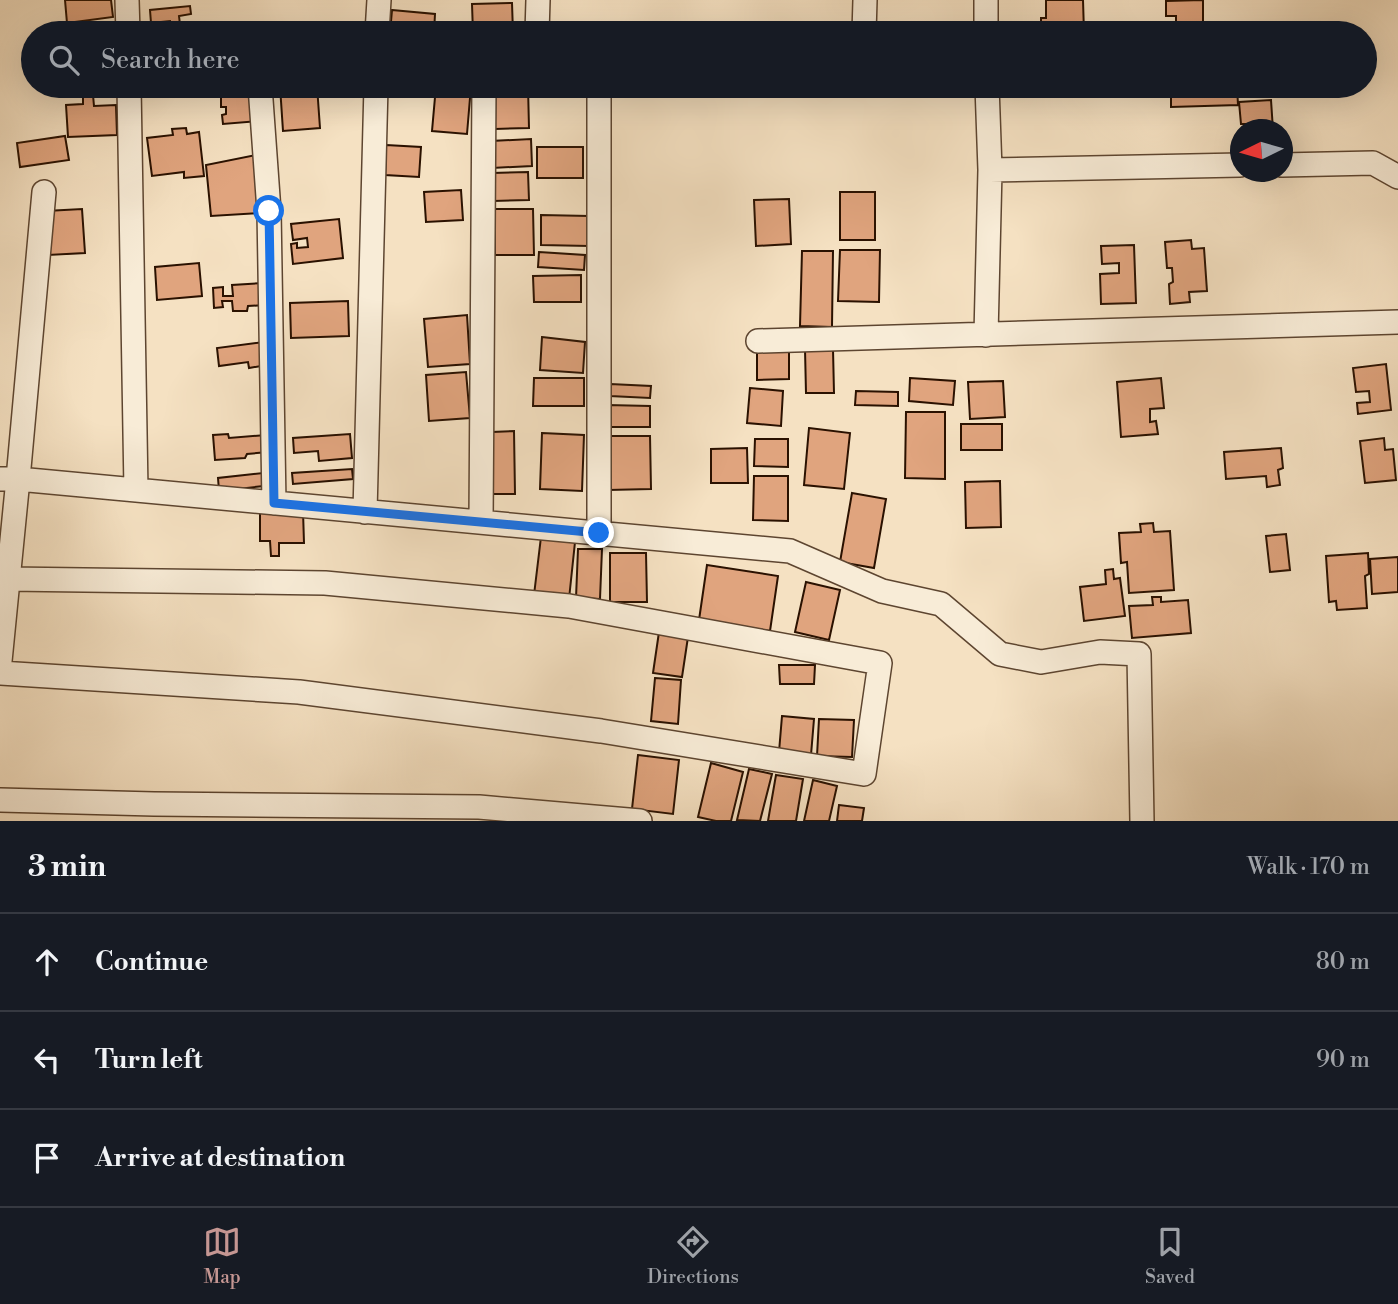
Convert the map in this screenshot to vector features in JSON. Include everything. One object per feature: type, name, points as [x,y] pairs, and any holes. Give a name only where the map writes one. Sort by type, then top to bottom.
[{"type":"street","points":[[127,0],[128,21]]},
{"type":"street","points":[[378,21],[379,0]]},
{"type":"street","points":[[537,21],[538,0]]},
{"type":"street","points":[[865,21],[866,0]]},
{"type":"street","points":[[986,0],[986,21]]},
{"type":"street","points":[[129,98],[136,490]]},
{"type":"street","points":[[261,98],[269,211],[274,503]]},
{"type":"street","points":[[365,512],[376,98]]},
{"type":"street","points":[[481,522],[484,98]]},
{"type":"street","points":[[599,98],[599,533]]},
{"type":"street","points":[[986,335],[990,170],[987,98]]},
{"type":"street","points":[[1293,165],[1373,163],[1398,177]]},
{"type":"street","points":[[990,170],[1230,166]]},
{"type":"street","points":[[0,661],[8,579],[9,479],[44,192]]},
{"type":"street","points":[[758,341],[1398,322]]},
{"type":"street","points":[[9,479],[790,551],[883,591],[941,604],[1000,654],[1041,662],[1100,652],[1139,654],[1142,821]]},
{"type":"street","points":[[0,673],[299,692],[601,731],[864,774],[880,663],[542,603],[325,583],[8,579]]},
{"type":"street","points":[[0,800],[154,813],[480,814],[640,821]]},
{"type":"building","points":[[65,0],[111,0],[113,17],[67,21]]},
{"type":"building","points":[[1046,0],[1083,0],[1084,21],[1041,21],[1041,18],[1046,18]]},
{"type":"building","points":[[1203,0],[1203,21],[1176,21],[1176,16],[1166,16],[1166,1]]},
{"type":"building","points":[[512,3],[513,21],[473,21],[472,4]]},
{"type":"building","points":[[190,6],[191,14],[179,16],[180,21],[151,21],[150,10]]},
{"type":"building","points":[[392,10],[435,14],[435,21],[391,21]]},
{"type":"building","points":[[83,98],[93,98],[94,106],[116,105],[117,135],[68,137],[66,105],[83,104]]},
{"type":"building","points":[[221,98],[258,98],[260,121],[223,124],[222,115],[226,114],[226,107],[221,107]]},
{"type":"building","points":[[281,98],[318,98],[320,128],[283,131]]},
{"type":"building","points":[[435,98],[470,98],[467,134],[432,131]]},
{"type":"building","points":[[494,98],[528,98],[529,128],[495,129]]},
{"type":"building","points":[[1171,98],[1238,98],[1238,105],[1171,107]]},
{"type":"building","points":[[1271,100],[1272,119],[1241,119],[1239,102]]},
{"type":"building","points":[[186,128],[187,134],[199,132],[204,176],[184,178],[184,172],[152,176],[147,138],[173,135],[172,129]]},
{"type":"building","points":[[65,136],[69,160],[20,167],[17,143]]},
{"type":"building","points":[[531,139],[532,166],[492,168],[491,141]]},
{"type":"building","points":[[386,145],[421,147],[419,177],[385,175]]},
{"type":"building","points":[[537,147],[583,147],[583,178],[537,178]]},
{"type":"building","points":[[261,154],[261,213],[211,216],[206,165]]},
{"type":"building","points":[[528,172],[529,200],[493,201],[492,173]]},
{"type":"building","points":[[461,190],[463,220],[426,222],[424,192]]},
{"type":"building","points":[[840,192],[875,192],[875,240],[840,240]]},
{"type":"building","points":[[789,199],[791,244],[756,246],[754,200]]},
{"type":"building","points":[[82,209],[85,253],[48,255],[46,211]]},
{"type":"building","points":[[495,209],[533,209],[534,255],[495,255]]},
{"type":"building","points":[[541,215],[589,216],[589,246],[541,245]]},
{"type":"building","points":[[339,219],[343,258],[293,264],[291,244],[297,243],[297,248],[308,247],[307,238],[293,240],[291,224]]},
{"type":"building","points":[[1191,240],[1192,249],[1204,248],[1207,291],[1189,292],[1190,302],[1170,304],[1169,284],[1173,282],[1172,268],[1167,268],[1165,242]]},
{"type":"building","points":[[1134,245],[1136,303],[1101,304],[1100,274],[1119,273],[1119,263],[1102,264],[1101,246]]},
{"type":"building","points":[[840,250],[880,250],[879,302],[838,301]]},
{"type":"building","points":[[802,251],[833,251],[832,327],[800,326]]},
{"type":"building","points":[[539,252],[585,255],[584,270],[538,267]]},
{"type":"building","points":[[199,263],[202,296],[157,300],[155,267]]},
{"type":"building","points":[[581,275],[581,302],[534,302],[533,276]]},
{"type":"building","points":[[263,283],[265,305],[248,306],[247,311],[233,311],[232,301],[222,301],[223,307],[214,308],[213,288],[223,287],[223,296],[233,296],[232,285]]},
{"type":"building","points":[[348,301],[349,336],[291,338],[290,303]]},
{"type":"building","points":[[467,315],[470,364],[428,367],[424,319]]},
{"type":"building","points":[[542,337],[585,342],[583,373],[540,370]]},
{"type":"building","points":[[264,342],[267,365],[249,368],[248,362],[219,366],[217,348]]},
{"type":"building","points":[[789,348],[789,379],[757,380],[757,349]]},
{"type":"building","points":[[805,349],[833,349],[834,393],[806,393]]},
{"type":"building","points":[[1386,364],[1391,410],[1358,414],[1357,403],[1370,402],[1369,391],[1356,392],[1353,368]]},
{"type":"building","points":[[466,372],[470,418],[429,421],[426,375]]},
{"type":"building","points":[[534,378],[584,378],[584,406],[533,406]]},
{"type":"building","points":[[910,378],[955,381],[953,405],[909,401]]},
{"type":"building","points":[[1161,378],[1164,408],[1150,409],[1150,422],[1156,421],[1158,434],[1121,437],[1117,382]]},
{"type":"building","points":[[1003,381],[1005,417],[970,419],[968,382]]},
{"type":"building","points":[[610,384],[651,386],[650,398],[610,396]]},
{"type":"building","points":[[750,388],[783,391],[781,426],[747,423]]},
{"type":"building","points":[[856,391],[898,392],[898,406],[855,405]]},
{"type":"building","points":[[607,405],[650,406],[650,427],[607,427]]},
{"type":"building","points":[[906,412],[945,412],[945,479],[905,478]]},
{"type":"building","points":[[961,424],[1002,424],[1002,450],[961,450]]},
{"type":"building","points":[[809,428],[850,433],[844,489],[804,485]]},
{"type":"building","points":[[514,431],[515,494],[493,494],[492,432]]},
{"type":"building","points":[[542,433],[584,435],[582,491],[540,489]]},
{"type":"building","points":[[228,434],[229,438],[266,435],[268,452],[247,454],[245,458],[215,460],[213,435]]},
{"type":"building","points":[[350,434],[352,458],[319,461],[318,451],[294,453],[293,438]]},
{"type":"building","points":[[608,436],[650,436],[651,489],[608,490]]},
{"type":"building","points":[[1384,438],[1385,450],[1393,449],[1396,480],[1365,483],[1360,441]]},
{"type":"building","points":[[755,439],[788,439],[788,467],[754,466]]},
{"type":"building","points":[[747,448],[748,483],[711,483],[711,449]]},
{"type":"building","points":[[1281,448],[1283,468],[1278,470],[1280,485],[1267,487],[1266,476],[1226,479],[1224,452]]},
{"type":"building","points":[[352,469],[353,479],[293,484],[292,473]]},
{"type":"building","points":[[263,473],[264,486],[219,491],[218,478]]},
{"type":"building","points":[[754,476],[788,476],[788,521],[753,520]]},
{"type":"building","points":[[1000,481],[1001,527],[966,528],[965,482]]},
{"type":"building","points":[[852,493],[886,499],[874,568],[840,562]]},
{"type":"building","points":[[303,511],[304,543],[279,543],[279,556],[271,556],[270,541],[260,541],[260,512]]},
{"type":"building","points":[[1153,523],[1154,532],[1170,531],[1174,590],[1129,593],[1127,562],[1121,563],[1119,533],[1141,532],[1140,524]]},
{"type":"building","points":[[1286,534],[1290,570],[1270,572],[1266,536]]},
{"type":"building","points":[[541,537],[575,542],[569,599],[534,595]]},
{"type":"building","points":[[578,549],[602,549],[600,599],[576,598]]},
{"type":"building","points":[[610,553],[646,553],[647,602],[610,602]]},
{"type":"building","points":[[1368,553],[1369,574],[1365,576],[1367,608],[1337,610],[1336,601],[1329,602],[1326,556]]},
{"type":"building","points":[[1398,557],[1398,592],[1372,594],[1370,559]]},
{"type":"building","points":[[707,565],[778,576],[770,631],[699,620]]},
{"type":"building","points":[[1113,569],[1114,579],[1120,578],[1125,616],[1084,621],[1080,587],[1106,584],[1105,570]]},
{"type":"building","points":[[806,582],[840,590],[829,640],[795,632]]},
{"type":"building","points":[[1152,597],[1161,597],[1161,602],[1188,600],[1191,633],[1132,638],[1129,606],[1153,605]]},
{"type":"building","points":[[659,632],[688,637],[682,677],[653,673]]},
{"type":"building","points":[[779,665],[815,665],[814,684],[780,684]]},
{"type":"building","points":[[655,678],[681,680],[678,724],[651,721]]},
{"type":"building","points":[[782,716],[814,719],[811,755],[779,752]]},
{"type":"building","points":[[819,719],[854,720],[852,757],[817,756]]},
{"type":"building","points":[[638,755],[679,760],[673,814],[632,809]]},
{"type":"building","points":[[711,763],[743,772],[731,821],[698,817]]},
{"type":"building","points":[[749,769],[772,774],[760,821],[737,820]]},
{"type":"building","points":[[776,775],[803,779],[796,821],[768,821]]},
{"type":"building","points":[[813,780],[837,786],[829,821],[804,821]]},
{"type":"building","points":[[839,805],[864,808],[862,821],[837,821]]},
{"type":"route","points":[[269,211],[274,503],[599,533]]}]
